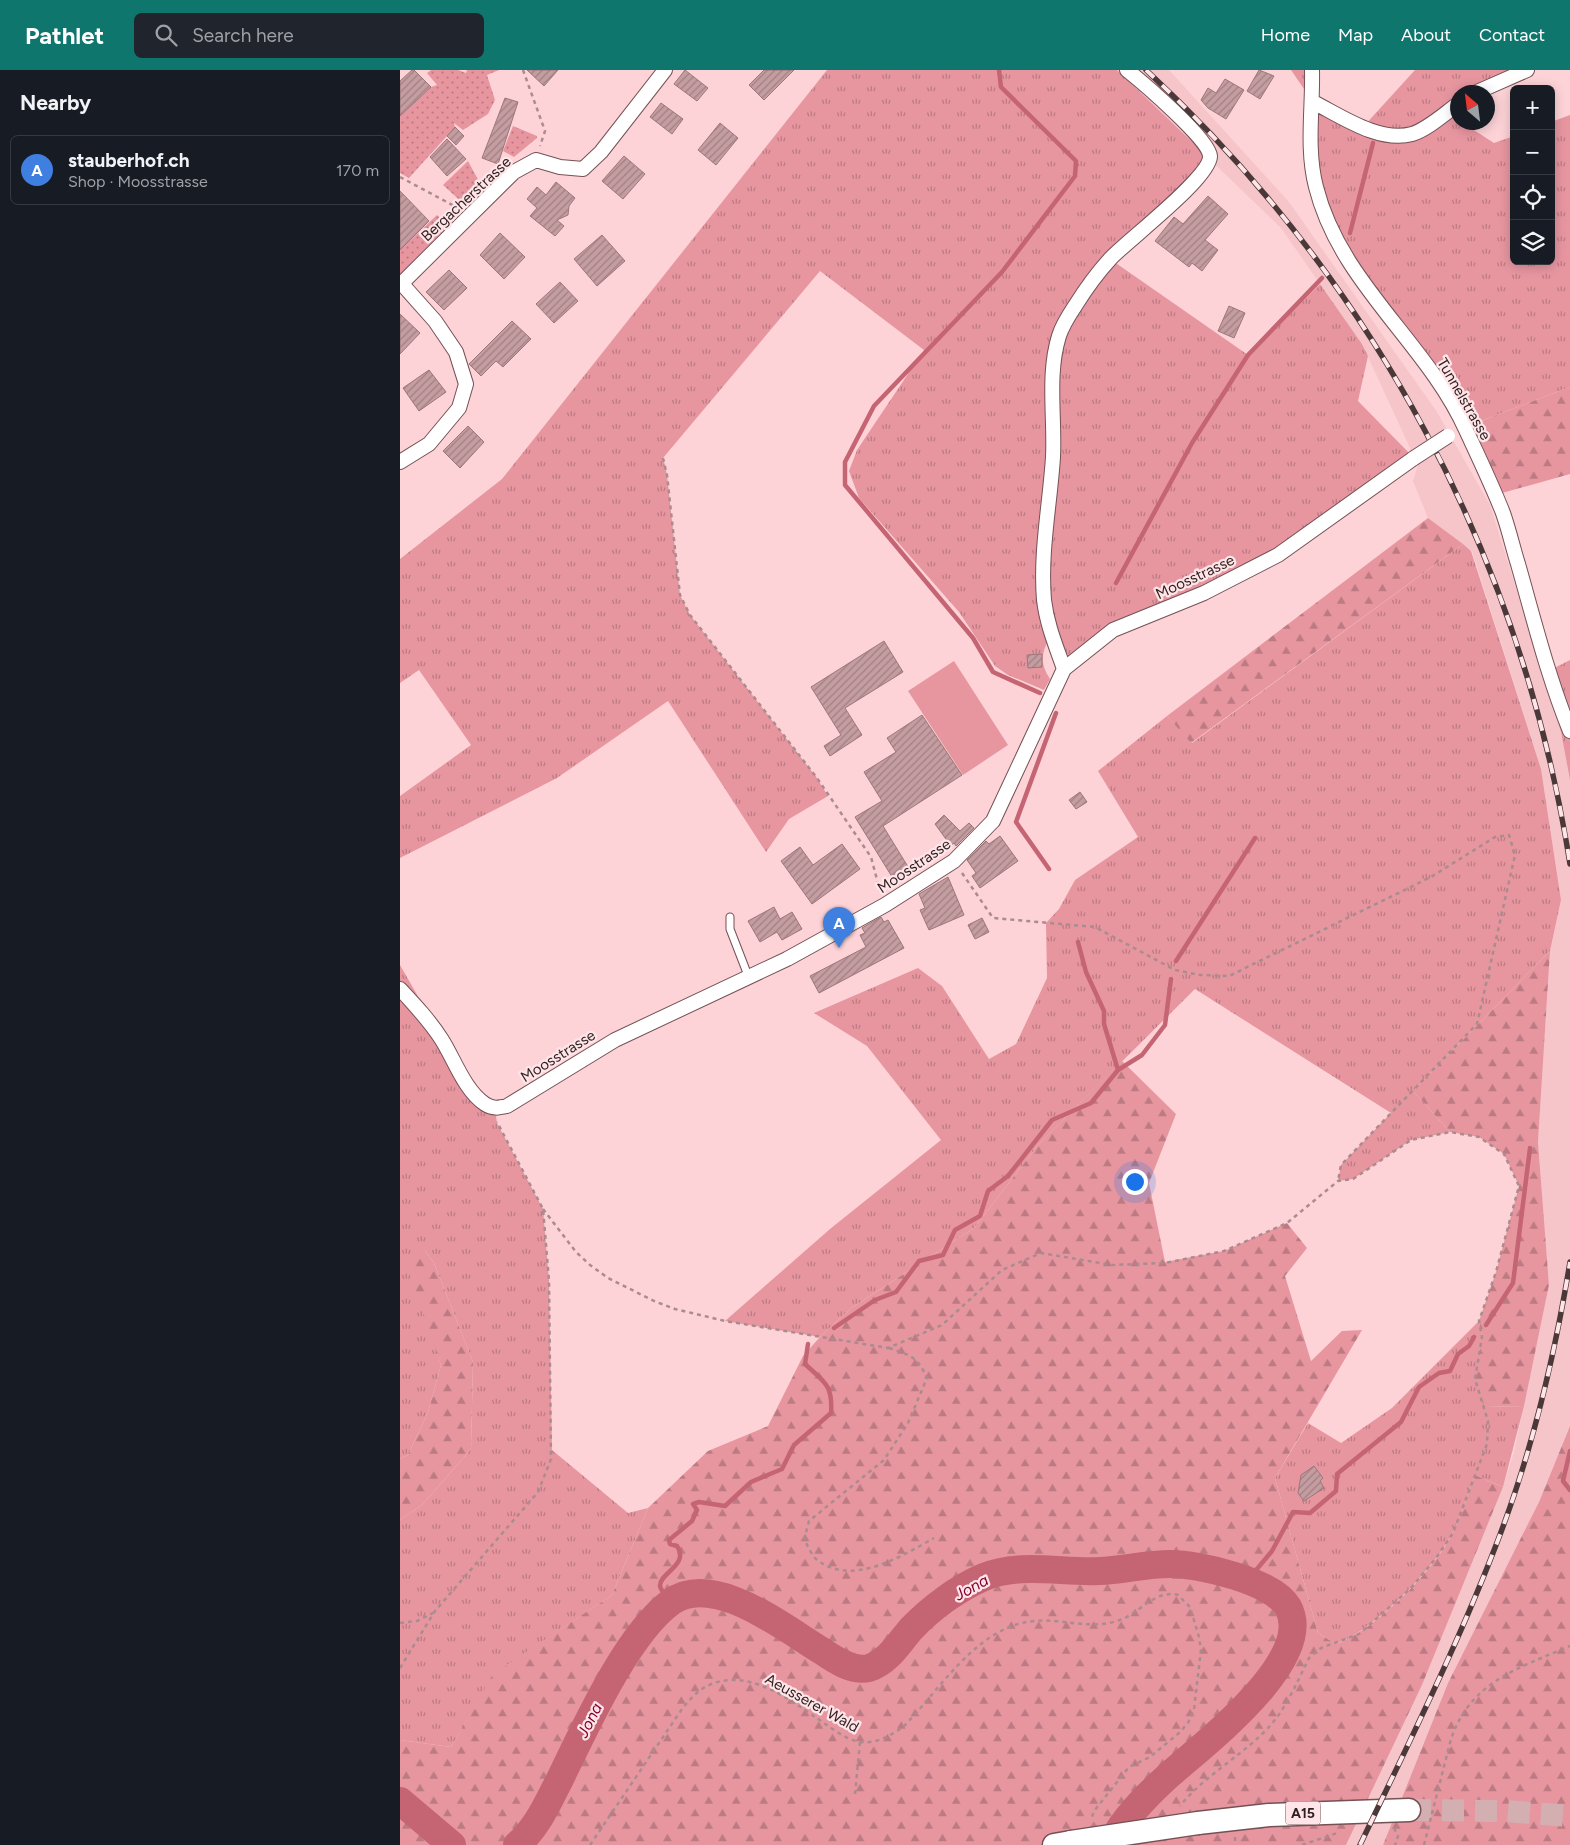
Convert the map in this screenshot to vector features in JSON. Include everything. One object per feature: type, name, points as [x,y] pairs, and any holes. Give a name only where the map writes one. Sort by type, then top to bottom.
[{"type":"highway","name":"A15","points":[[1062,1843],[1198,1822],[1269,1815],[1409,1810]]},
{"type":"street","name":"Bergacherstrasse","points":[[400,462],[429,444],[459,408],[466,384],[456,352],[435,321],[401,285],[514,172],[536,160],[560,167],[583,169],[601,152],[665,70]]},
{"type":"street","points":[[1064,669],[1050,635],[1044,600],[1044,552],[1053,456],[1054,362],[1059,335],[1075,306],[1110,259],[1183,195],[1205,169],[1210,159],[1210,154],[1194,134],[1152,91],[1127,70]]},
{"type":"street","name":"Tunnelstrasse","points":[[1312,70],[1311,143],[1315,185],[1332,233],[1366,287],[1435,376],[1465,427],[1503,514],[1570,731]]},
{"type":"street","points":[[1493,85],[1527,70]]},
{"type":"street","points":[[1313,102],[1363,127],[1390,136],[1412,134],[1450,109]]},
{"type":"street","name":"Moosstrasse","points":[[495,1108],[507,1106],[589,1056],[645,1025],[749,978],[885,905],[954,861],[993,822],[1064,669],[1113,630],[1204,593],[1278,554],[1414,458],[1465,427]]},
{"type":"street","points":[[400,989],[419,1009],[441,1038],[475,1094],[484,1103],[495,1108]]},
{"type":"lane","points":[[730,917],[730,929],[749,978]]},
{"type":"path","points":[[523,70],[545,131],[536,160]]},
{"type":"path","points":[[400,177],[471,214]]},
{"type":"path","points":[[663,458],[668,475],[680,595],[690,616],[817,778],[871,857],[885,905]]},
{"type":"path","points":[[954,861],[993,918],[1095,927],[1175,970],[1200,975],[1229,976],[1431,877],[1495,837],[1509,835],[1515,855],[1477,1024],[1342,1165],[1338,1181]]},
{"type":"path","points":[[495,1108],[497,1123],[543,1209],[576,1252],[608,1278],[654,1301],[675,1309],[725,1321],[888,1348],[909,1355],[921,1363],[927,1378],[908,1423],[884,1460],[809,1521],[804,1540],[815,1558],[834,1569],[857,1571],[905,1554],[934,1538]]},
{"type":"path","points":[[888,1348],[942,1326],[1002,1270],[1041,1253],[1112,1265],[1165,1263],[1224,1252],[1287,1223],[1338,1181],[1353,1179],[1411,1140],[1450,1132],[1479,1137],[1504,1154],[1519,1186],[1496,1272],[1479,1321],[1482,1337],[1476,1379],[1488,1421],[1487,1444],[1453,1533],[1436,1558],[1411,1588],[1358,1634],[1314,1652],[1279,1715],[1268,1728],[1201,1784],[1176,1812]]},
{"type":"path","points":[[400,1668],[435,1611],[530,1503],[538,1492],[549,1468],[552,1450],[549,1290],[543,1209]]},
{"type":"path","name":"Aeusserer Wald","points":[[590,1845],[682,1708],[694,1695],[707,1686],[727,1680],[748,1682],[772,1690],[846,1738],[860,1742],[872,1742],[882,1739],[903,1727],[962,1662],[995,1635],[1009,1627],[1034,1620],[1089,1626],[1106,1624],[1131,1615],[1158,1597],[1173,1594],[1182,1597],[1190,1607],[1200,1637],[1201,1650],[1194,1710],[1188,1723],[1179,1733],[1150,1757],[1129,1767],[1094,1810],[1091,1821]]},
{"type":"path","points":[[400,1623],[417,1622],[435,1611]]},
{"type":"path","points":[[1424,1845],[1451,1739],[1456,1725],[1468,1704],[1497,1680],[1570,1646]]},
{"type":"path","points":[[855,1794],[860,1742]]},
{"type":"path","points":[[1390,1826],[1398,1834],[1395,1845]]},
{"type":"shaded area","points":[[1117,70],[1169,70],[1289,202],[1437,412],[1490,505],[1561,732],[1570,780],[1570,1426],[1539,1502],[1448,1683],[1383,1845],[1346,1845],[1422,1685],[1503,1487],[1514,1452],[1549,1285],[1538,1142],[1550,951],[1561,900],[1541,769],[1472,551],[1428,518],[1413,481],[1418,465],[1362,344],[1281,228]]},
{"type":"green space","points":[[431,70],[458,70],[466,73],[467,70],[499,70],[487,75],[495,100],[488,114],[463,130],[454,123],[455,127],[409,178],[400,173],[400,116],[431,87],[437,85],[427,73]]},
{"type":"green space","points":[[827,70],[1117,70],[1210,159],[1110,259],[1248,355],[1320,284],[1362,344],[1368,356],[1358,401],[1414,458],[1278,555],[1113,630],[1064,669],[1050,636],[1045,648],[1043,662],[1050,679],[1044,690],[1008,675],[995,666],[959,612],[859,498],[849,471],[857,450],[924,350],[820,271],[663,458],[667,475],[680,595],[690,615],[817,778],[828,796],[789,819],[766,852],[668,701],[557,778],[400,858],[400,796],[471,745],[419,670],[400,683],[400,559],[502,479]]},
{"type":"green space","points":[[1291,70],[1312,70],[1313,102]]},
{"type":"green space","points":[[1415,70],[1527,70],[1493,85],[1450,85],[1450,130],[1474,130],[1494,143],[1510,137],[1510,265],[1555,265],[1555,121],[1570,115],[1570,387],[1465,427],[1337,242],[1321,203],[1313,102],[1363,127]]},
{"type":"green space","points":[[513,126],[537,136],[514,157],[503,151]]},
{"type":"green space","points":[[468,161],[482,187],[465,205],[443,185]]},
{"type":"green space","points":[[437,215],[449,225],[400,274],[400,250]]},
{"type":"green space","points":[[1570,387],[1570,474],[1495,495],[1465,427]]},
{"type":"green space","points":[[1428,518],[1463,544],[1191,743],[1167,716]]},
{"type":"green space","points":[[1463,544],[1471,551],[1541,769],[1561,900],[1550,951],[1413,1091],[1450,1132],[1411,1140],[1353,1179],[1338,1181],[1341,1165],[1391,1113],[1195,989],[1039,1144],[974,1228],[850,1309],[820,1337],[725,1321],[830,1229],[941,1140],[867,1046],[814,1013],[918,968],[942,986],[989,1059],[1016,1044],[1047,978],[1046,923],[1059,909],[1075,880],[1138,837],[1098,771],[1167,716],[1192,743]]},
{"type":"green space","points":[[1570,660],[1570,780],[1561,732],[1543,674]]},
{"type":"green space","points":[[954,661],[1008,745],[963,775],[908,691]]},
{"type":"green space","points":[[1550,951],[1538,1142],[1549,1285],[1524,1406],[1485,1407],[1475,1379],[1482,1337],[1479,1321],[1496,1272],[1519,1186],[1504,1154],[1479,1137],[1450,1132],[1413,1091]]},
{"type":"green space","points":[[400,965],[467,1082],[495,1108],[497,1123],[543,1209],[549,1280],[552,1450],[628,1513],[648,1508],[612,1595],[494,1674],[451,1747],[400,1740],[400,1520],[422,1505],[471,1449],[473,1362],[434,1263],[425,1251],[426,1316],[441,1365],[428,1412],[408,1455],[400,1459]]},
{"type":"green space","points":[[1122,1061],[1176,1114],[1149,1183],[1165,1262],[1224,1251],[1287,1223],[1307,1248],[1285,1276],[1311,1361],[1342,1331],[1362,1330],[1275,1478],[1318,1633],[1336,1644],[1351,1637],[1385,1613],[1419,1580],[1445,1547],[1453,1532],[1475,1475],[1503,1487],[1422,1685],[1346,1845],[400,1845],[400,1740],[451,1747],[493,1674],[612,1595],[648,1508],[708,1451],[768,1426],[803,1356],[820,1337],[850,1309],[974,1228],[1039,1144]]},
{"type":"green space","points":[[425,1251],[434,1263],[473,1362],[471,1449],[422,1505],[400,1520],[400,1459],[408,1455],[428,1412],[441,1365],[404,1258]]},
{"type":"green space","points":[[1479,1321],[1482,1337],[1485,1407],[1524,1406],[1503,1487],[1475,1475],[1453,1532],[1432,1563],[1402,1597],[1385,1612],[1368,1626],[1336,1644],[1318,1633],[1275,1478],[1308,1423],[1341,1443],[1392,1408]]},
{"type":"green space","points":[[1570,1426],[1570,1845],[1383,1845],[1448,1683],[1539,1502]]},
{"type":"building","points":[[412,70],[431,87],[400,116],[400,81]]},
{"type":"building","points":[[527,70],[558,70],[544,86]]},
{"type":"building","points":[[685,70],[708,88],[697,101],[674,84]]},
{"type":"building","points":[[764,70],[794,70],[764,100],[749,85]]},
{"type":"building","points":[[1259,70],[1274,76],[1260,99],[1247,91]]},
{"type":"building","points":[[1225,79],[1244,90],[1226,119],[1208,108],[1201,100],[1208,88],[1216,93]]},
{"type":"building","points":[[505,98],[518,102],[498,164],[482,158]]},
{"type":"building","points":[[661,103],[683,119],[672,134],[650,117]]},
{"type":"building","points":[[720,123],[738,138],[716,165],[698,150]]},
{"type":"building","points":[[455,127],[464,136],[456,145],[447,136]]},
{"type":"building","points":[[447,139],[466,159],[447,176],[430,157]]},
{"type":"building","points":[[624,156],[645,174],[623,199],[602,181]]},
{"type":"building","points":[[556,182],[575,198],[569,206],[568,215],[557,220],[564,226],[555,236],[530,216],[537,208],[527,199],[537,187],[546,195]]},
{"type":"building","points":[[400,191],[429,221],[400,250]]},
{"type":"building","points":[[1208,196],[1228,214],[1205,240],[1218,250],[1202,271],[1192,263],[1189,267],[1155,241],[1174,217],[1183,224]]},
{"type":"building","points":[[500,233],[525,257],[504,279],[480,255]]},
{"type":"building","points":[[602,235],[625,261],[597,286],[574,259]]},
{"type":"building","points":[[449,270],[467,288],[444,310],[426,292]]},
{"type":"building","points":[[560,282],[578,301],[554,323],[536,304]]},
{"type":"building","points":[[1229,306],[1245,313],[1234,338],[1218,331]]},
{"type":"building","points":[[400,314],[420,333],[400,354]]},
{"type":"building","points":[[512,321],[531,339],[503,367],[496,361],[481,376],[469,364]]},
{"type":"building","points":[[429,370],[446,392],[419,411],[403,388]]},
{"type":"building","points":[[468,426],[484,442],[460,468],[443,451]]},
{"type":"building","points":[[884,641],[903,672],[845,708],[862,735],[830,756],[824,746],[841,735],[811,687]]},
{"type":"building","points":[[1042,654],[1042,667],[1028,668],[1027,655]]},
{"type":"building","points":[[922,715],[962,775],[883,826],[910,870],[894,880],[855,817],[882,801],[864,772],[896,752],[887,738]]},
{"type":"building","points":[[1080,792],[1087,802],[1076,809],[1069,800]]},
{"type":"building","points":[[944,815],[960,831],[969,823],[974,828],[956,846],[954,843],[951,846],[935,824]]},
{"type":"building","points":[[1000,836],[1018,861],[980,888],[972,876],[976,873],[967,860],[986,841],[989,844]]},
{"type":"building","points":[[842,844],[860,869],[812,904],[781,861],[800,847],[813,865]]},
{"type":"building","points":[[948,877],[964,915],[929,930],[920,910],[925,908],[919,894]]},
{"type":"building","points":[[774,907],[780,919],[792,912],[802,929],[782,940],[777,932],[760,942],[748,921]]},
{"type":"building","points":[[881,917],[884,922],[888,920],[904,948],[819,993],[810,976],[866,947],[860,935],[865,933],[862,928]]},
{"type":"building","points":[[982,918],[989,932],[975,939],[968,925]]},
{"type":"building","points":[[1314,1466],[1323,1478],[1320,1481],[1324,1488],[1304,1501],[1298,1493],[1301,1475]]},
{"type":"waterway","points":[[999,70],[1001,87],[1076,161],[1075,176],[1002,272],[874,406],[845,462],[845,485],[973,638],[993,672],[1040,693]]},
{"type":"waterway","points":[[1350,233],[1373,143]]},
{"type":"waterway","points":[[1116,583],[1192,443],[1248,355],[1322,278]]},
{"type":"waterway","points":[[1049,869],[1016,822],[1056,713]]},
{"type":"waterway","points":[[1176,961],[1255,838]]},
{"type":"waterway","points":[[834,1328],[875,1300],[896,1292],[919,1261],[943,1255],[955,1230],[980,1216],[988,1191],[1008,1176],[1052,1120],[1091,1103],[1118,1070],[1104,1024],[1104,1011],[1086,972],[1078,942]]},
{"type":"waterway","points":[[1118,1070],[1142,1055],[1165,1025],[1171,979]]},
{"type":"waterway","points":[[1486,1325],[1513,1283],[1530,1148]]},
{"type":"waterway","points":[[1247,1581],[1272,1551],[1293,1512],[1310,1513],[1336,1491],[1337,1474],[1401,1422],[1419,1387],[1439,1373],[1450,1371],[1458,1354],[1469,1346],[1474,1337]]},
{"type":"waterway","points":[[671,1603],[660,1586],[664,1577],[677,1564],[680,1553],[677,1546],[670,1544],[669,1540],[692,1521],[697,1510],[693,1504],[699,1502],[725,1506],[751,1482],[782,1469],[794,1445],[831,1413],[829,1389],[805,1364],[808,1344]]},
{"type":"waterway","points":[[1570,1451],[1563,1481],[1570,1490]]},
{"type":"waterway","name":"Jona","points":[[517,1845],[541,1815],[622,1660],[654,1617],[671,1602],[688,1594],[708,1593],[728,1598],[769,1618],[838,1661],[851,1667],[863,1669],[876,1665],[887,1657],[911,1629],[945,1599],[984,1577],[1012,1570],[1099,1571],[1170,1564],[1216,1571],[1252,1582],[1267,1589],[1280,1598],[1288,1607],[1293,1628],[1286,1652],[1271,1676],[1251,1700],[1143,1800],[1121,1826],[1110,1845]]},
{"type":"waterway","name":"Jona","points":[[400,1801],[452,1845]]},
{"type":"tunnel","points":[[1409,1810],[1505,1811],[1570,1816]]},
{"type":"railway","points":[[1146,70],[1227,152],[1301,240],[1367,333],[1425,431],[1475,534],[1515,640],[1547,751],[1570,864]]},
{"type":"railway","points":[[1360,1845],[1452,1651],[1513,1499],[1542,1399],[1558,1331],[1570,1262]]},
{"type":"place","name":"stauberhof.ch","points":[[839,948]]}]
